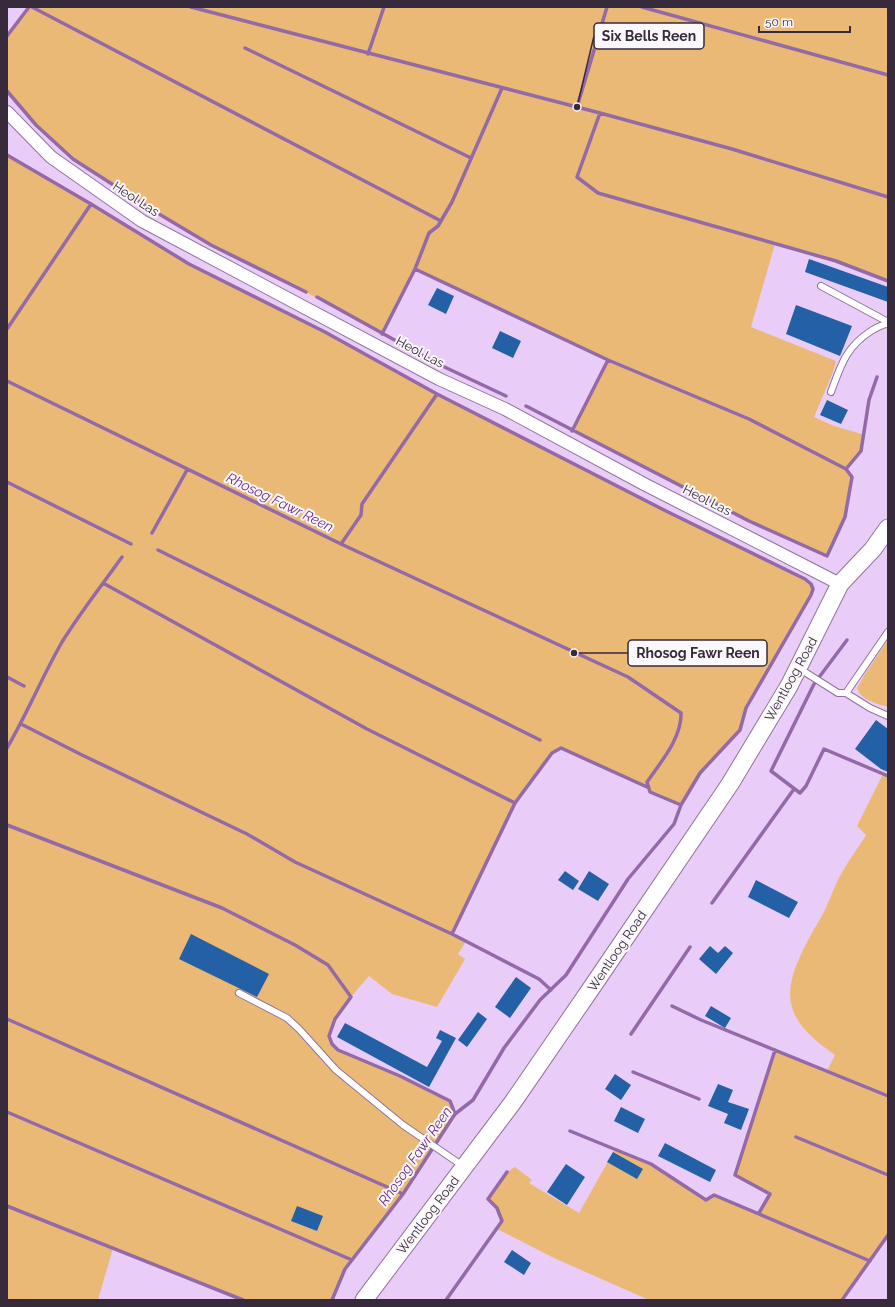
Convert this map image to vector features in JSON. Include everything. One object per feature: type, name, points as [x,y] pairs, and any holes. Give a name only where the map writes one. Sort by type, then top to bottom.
[{"type":"main road","name":"Wentloog Road","points":[[364,1300],[513,1102],[730,784],[798,668],[840,584],[873,549],[888,528]]},
{"type":"street","name":"Heol Las","points":[[7,112],[51,158],[142,221],[439,379],[505,409],[644,484],[840,584]]},
{"type":"lane","points":[[821,286],[888,323]]},
{"type":"lane","points":[[831,392],[845,355],[859,338],[888,323]]},
{"type":"lane","points":[[846,693],[888,632]]},
{"type":"lane","points":[[798,668],[838,693],[846,693],[870,708],[888,716]]},
{"type":"lane","points":[[239,993],[287,1018],[300,1029],[336,1070],[428,1143],[464,1167]]},
{"type":"shaded area","points":[[29,7],[888,7],[888,281],[836,261],[775,244],[751,327],[836,361],[833,372],[814,417],[834,426],[865,435],[861,451],[846,469],[852,477],[845,517],[827,556],[749,521],[572,431],[608,360],[415,269],[382,334],[306,292],[211,245],[154,211],[73,159],[36,125],[7,91],[7,36]]},
{"type":"shaded area","points":[[7,155],[189,264],[325,332],[437,394],[666,511],[805,579],[811,584],[813,589],[746,708],[740,730],[700,773],[681,805],[650,792],[647,787],[561,748],[552,753],[515,803],[452,934],[466,941],[458,954],[465,959],[437,1007],[392,994],[369,976],[346,1004],[329,1036],[332,1044],[338,1050],[400,1076],[450,1101],[455,1114],[403,1194],[345,1269],[332,1300],[243,1300],[113,1248],[98,1300],[7,1300]]},
{"type":"shaded area","points":[[888,640],[888,707],[866,699],[857,688]]},
{"type":"shaded area","points":[[883,774],[888,776],[888,1235],[842,1300],[649,1300],[554,1258],[497,1229],[502,1221],[497,1208],[488,1199],[507,1172],[515,1167],[532,1180],[529,1183],[579,1213],[615,1149],[651,1164],[706,1200],[714,1195],[759,1213],[770,1194],[735,1175],[775,1050],[827,1071],[835,1055],[814,1039],[797,1019],[791,1003],[790,992],[792,980],[807,942],[825,910],[840,876],[866,835],[857,826]]},
{"type":"building","points":[[809,259],[888,287],[888,302],[805,272]]},
{"type":"building","points":[[437,288],[454,296],[446,314],[428,305]]},
{"type":"building","points":[[796,305],[852,326],[840,356],[786,334]]},
{"type":"building","points":[[500,331],[521,341],[513,358],[492,348]]},
{"type":"building","points":[[827,400],[848,410],[841,424],[820,415]]},
{"type":"building","points":[[876,720],[888,729],[888,772],[881,769],[855,749]]},
{"type":"building","points":[[565,871],[579,881],[573,890],[558,880]]},
{"type":"building","points":[[589,871],[609,884],[598,901],[578,889]]},
{"type":"building","points":[[756,880],[798,902],[789,918],[748,897]]},
{"type":"building","points":[[191,934],[269,974],[257,997],[179,959]]},
{"type":"building","points":[[710,946],[718,953],[725,946],[733,953],[716,974],[699,959]]},
{"type":"building","points":[[516,977],[531,988],[510,1018],[495,1007]]},
{"type":"building","points":[[711,1006],[731,1018],[725,1028],[705,1016]]},
{"type":"building","points":[[478,1012],[487,1019],[467,1047],[458,1040]]},
{"type":"building","points":[[345,1023],[427,1067],[442,1041],[436,1038],[440,1030],[456,1038],[429,1087],[337,1037]]},
{"type":"building","points":[[615,1074],[631,1085],[621,1100],[605,1089]]},
{"type":"building","points":[[718,1084],[733,1090],[728,1102],[749,1109],[741,1130],[724,1123],[728,1114],[708,1106]]},
{"type":"building","points":[[621,1107],[645,1119],[638,1133],[614,1121]]},
{"type":"building","points":[[665,1143],[716,1170],[710,1182],[658,1156]]},
{"type":"building","points":[[613,1152],[643,1169],[637,1179],[607,1162]]},
{"type":"building","points":[[566,1164],[585,1177],[567,1205],[547,1192]]},
{"type":"building","points":[[297,1206],[323,1216],[317,1231],[291,1221]]},
{"type":"building","points":[[512,1250],[531,1263],[524,1275],[504,1262]]},
{"type":"waterway","points":[[7,36],[29,7]]},
{"type":"waterway","points":[[32,7],[441,221]]},
{"type":"waterway","points":[[191,7],[600,113],[732,149],[888,197]]},
{"type":"waterway","points":[[368,54],[384,7]]},
{"type":"waterway","points":[[577,107],[607,7]]},
{"type":"waterway","points":[[642,7],[888,75]]},
{"type":"waterway","points":[[245,48],[471,158]]},
{"type":"waterway","points":[[382,334],[415,269],[429,233],[438,226],[452,202],[502,88]]},
{"type":"waterway","points":[[7,91],[36,125],[73,159],[154,211],[211,245],[306,292]]},
{"type":"waterway","points":[[600,113],[577,177],[598,193],[836,261],[888,281]]},
{"type":"waterway","name":"Rhosog Fawr Reen","points":[[7,155],[91,204],[7,329]]},
{"type":"waterway","points":[[91,204],[189,264],[325,332],[437,394],[666,511],[805,579],[811,584],[813,589],[811,595],[746,708],[740,730],[700,773],[681,805]]},
{"type":"waterway","points":[[415,269],[608,360],[749,419],[846,469]]},
{"type":"waterway","points":[[317,297],[436,363],[506,396]]},
{"type":"waterway","points":[[572,431],[608,360]]},
{"type":"waterway","points":[[526,406],[749,521],[827,556],[845,517],[852,477],[846,469],[861,451],[869,400],[877,377]]},
{"type":"waterway","name":"Rhosog Fawr Reen","points":[[7,381],[341,544],[628,677],[681,713],[678,732],[674,741],[647,782],[650,792],[681,805],[674,824],[628,879],[566,975],[540,1000],[504,1048],[473,1100],[455,1114],[403,1194],[345,1269],[332,1300]]},
{"type":"waterway","points":[[341,544],[361,515],[362,504],[437,394]]},
{"type":"waterway","points":[[152,533],[187,470]]},
{"type":"waterway","points":[[7,482],[131,544]]},
{"type":"waterway","points":[[158,550],[540,740]]},
{"type":"waterway","points":[[7,748],[62,642],[122,557]]},
{"type":"waterway","points":[[103,583],[367,729],[515,803]]},
{"type":"waterway","points":[[847,640],[814,684],[771,771],[800,793],[806,786],[824,749],[888,776]]},
{"type":"waterway","points":[[7,677],[24,686]]},
{"type":"waterway","points":[[21,724],[247,834],[295,862],[452,934],[539,979],[551,990]]},
{"type":"waterway","points":[[452,934],[515,803],[552,753],[561,748],[647,787]]},
{"type":"waterway","points":[[712,903],[794,789]]},
{"type":"waterway","points":[[7,825],[222,908],[295,945],[328,965],[351,997],[335,1019],[329,1036],[332,1044],[338,1050],[400,1076],[450,1101],[455,1114]]},
{"type":"waterway","points":[[631,1034],[690,947]]},
{"type":"waterway","points":[[672,1006],[701,1020],[888,1096]]},
{"type":"waterway","points":[[7,1019],[403,1194]]},
{"type":"waterway","points":[[759,1213],[770,1194],[735,1175],[775,1050]]},
{"type":"waterway","points":[[633,1072],[699,1099]]},
{"type":"waterway","points":[[7,1112],[352,1260]]},
{"type":"waterway","points":[[570,1131],[651,1164],[706,1200],[714,1195],[870,1261]]},
{"type":"waterway","points":[[796,1137],[888,1175]]},
{"type":"waterway","points":[[446,1300],[502,1221],[497,1208],[488,1199],[507,1172]]},
{"type":"waterway","points":[[7,1206],[243,1300]]},
{"type":"waterway","points":[[842,1300],[888,1235]]},
{"type":"place","name":"Six Bells Reen","points":[[577,107]]},
{"type":"place","name":"Rhosog Fawr Reen","points":[[574,653]]}]
